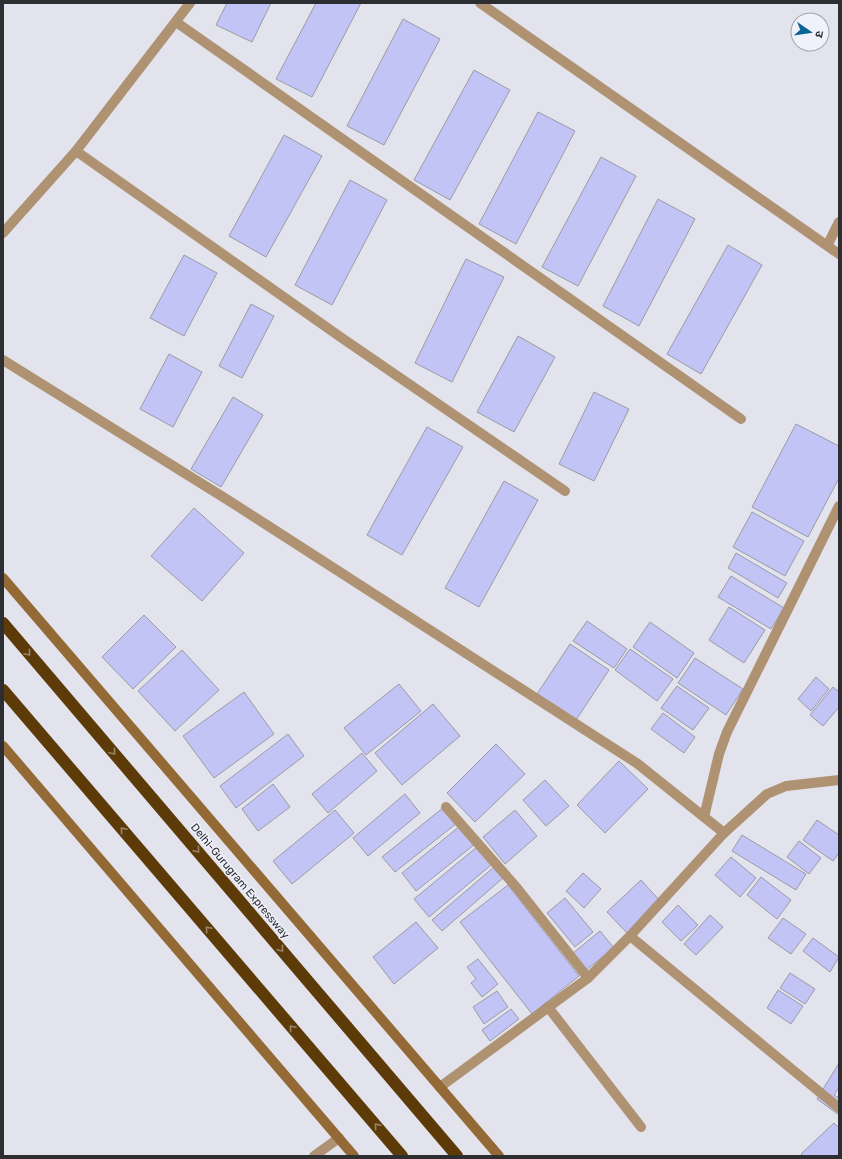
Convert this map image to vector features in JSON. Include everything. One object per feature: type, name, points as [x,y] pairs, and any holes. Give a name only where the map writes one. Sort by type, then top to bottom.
[{"type":"highway","name":"Delhi-Gurugram Expressway","points":[[3,623],[457,1156]]},
{"type":"highway","points":[[3,690],[402,1156]]},
{"type":"main road","points":[[3,578],[498,1156]]},
{"type":"main road","points":[[3,746],[354,1156]]},
{"type":"street","points":[[3,233],[76,151],[190,3]]},
{"type":"street","points":[[480,3],[828,244],[839,254]]},
{"type":"street","points":[[176,22],[741,419]]},
{"type":"street","points":[[76,151],[333,332],[565,491]]},
{"type":"street","points":[[828,244],[839,222]]},
{"type":"street","points":[[3,360],[231,502],[638,764],[724,833]]},
{"type":"street","points":[[704,817],[719,754],[726,732],[839,506]]},
{"type":"street","points":[[440,1087],[588,978],[630,936],[724,833],[767,794],[786,786],[839,780]]},
{"type":"street","points":[[446,807],[517,888],[588,978]]},
{"type":"street","points":[[630,936],[839,1108]]},
{"type":"street","points":[[548,1007],[641,1127]]},
{"type":"street","points":[[314,1156],[339,1138]]},
{"type":"building","points":[[227,3],[271,3],[252,42],[216,25]]},
{"type":"building","points":[[316,3],[361,3],[312,97],[276,79]]},
{"type":"building","points":[[403,19],[440,39],[384,145],[347,126]]},
{"type":"building","points":[[474,70],[510,90],[450,200],[414,180]]},
{"type":"building","points":[[538,112],[575,131],[516,244],[479,224]]},
{"type":"building","points":[[284,135],[322,156],[266,257],[229,236]]},
{"type":"building","points":[[601,157],[636,176],[578,286],[542,267]]},
{"type":"building","points":[[350,180],[387,200],[332,305],[295,285]]},
{"type":"building","points":[[658,199],[695,219],[639,326],[603,306]]},
{"type":"building","points":[[728,245],[762,265],[701,374],[667,354]]},
{"type":"building","points":[[184,255],[217,273],[184,336],[150,318]]},
{"type":"building","points":[[466,259],[504,277],[452,382],[415,363]]},
{"type":"building","points":[[251,304],[274,316],[242,378],[219,366]]},
{"type":"building","points":[[518,336],[555,357],[514,432],[477,412]]},
{"type":"building","points":[[169,354],[202,372],[173,427],[140,409]]},
{"type":"building","points":[[594,392],[629,409],[594,481],[559,464]]},
{"type":"building","points":[[233,397],[263,415],[221,487],[191,469]]},
{"type":"building","points":[[796,424],[839,446],[839,478],[808,537],[752,507]]},
{"type":"building","points":[[427,427],[463,447],[402,555],[367,535]]},
{"type":"building","points":[[504,481],[538,500],[479,607],[445,588]]},
{"type":"building","points":[[194,508],[244,553],[202,601],[151,556]]},
{"type":"building","points":[[752,512],[804,541],[785,576],[733,547]]},
{"type":"building","points":[[736,553],[787,583],[778,598],[728,568]]},
{"type":"building","points":[[731,576],[784,608],[771,629],[718,597]]},
{"type":"building","points":[[729,607],[765,630],[744,663],[709,640]]},
{"type":"building","points":[[144,615],[176,647],[133,689],[102,657]]},
{"type":"building","points":[[587,621],[627,649],[614,668],[573,641]]},
{"type":"building","points":[[650,622],[694,653],[677,678],[633,647]]},
{"type":"building","points":[[570,644],[609,670],[576,720],[537,694]]},
{"type":"building","points":[[630,649],[673,679],[657,701],[615,670]]},
{"type":"building","points":[[182,650],[219,690],[175,731],[138,691]]},
{"type":"building","points":[[695,658],[743,689],[726,715],[678,683]]},
{"type":"building","points":[[816,677],[829,689],[811,711],[798,699]]},
{"type":"building","points":[[399,684],[421,711],[366,755],[344,728]]},
{"type":"building","points":[[677,686],[709,708],[693,730],[661,708]]},
{"type":"building","points":[[833,687],[839,692],[839,707],[823,726],[810,715]]},
{"type":"building","points":[[244,692],[274,734],[214,778],[183,736]]},
{"type":"building","points":[[433,704],[460,736],[402,785],[375,753]]},
{"type":"building","points":[[663,713],[695,737],[684,753],[651,729]]},
{"type":"building","points":[[288,734],[304,756],[236,808],[220,786]]},
{"type":"building","points":[[496,744],[525,774],[475,822],[447,793]]},
{"type":"building","points":[[362,753],[377,771],[328,813],[312,794]]},
{"type":"building","points":[[619,761],[648,789],[605,833],[577,805]]},
{"type":"building","points":[[545,780],[569,806],[546,826],[523,800]]},
{"type":"building","points":[[273,784],[290,807],[258,831],[242,809]]},
{"type":"building","points":[[405,794],[420,813],[368,856],[353,838]]},
{"type":"building","points":[[444,807],[457,823],[395,872],[382,857]]},
{"type":"building","points":[[335,810],[354,833],[292,884],[273,861]]},
{"type":"building","points":[[515,810],[537,836],[505,864],[483,837]]},
{"type":"building","points":[[817,820],[839,835],[839,853],[833,861],[803,840]]},
{"type":"building","points":[[460,826],[475,844],[416,891],[402,873]]},
{"type":"building","points":[[742,835],[806,874],[796,890],[732,851]]},
{"type":"building","points":[[799,841],[821,858],[809,874],[787,857]]},
{"type":"building","points":[[477,847],[491,865],[429,917],[414,899]]},
{"type":"building","points":[[731,857],[756,878],[740,897],[715,875]]},
{"type":"building","points":[[494,867],[503,878],[442,931],[432,920]]},
{"type":"building","points":[[583,873],[601,889],[584,908],[566,891]]},
{"type":"building","points":[[761,877],[791,900],[777,919],[747,895]]},
{"type":"building","points":[[641,880],[661,902],[627,933],[607,912]]},
{"type":"building","points":[[508,885],[579,976],[532,1014],[460,922]]},
{"type":"building","points":[[565,898],[593,932],[575,947],[547,913]]},
{"type":"building","points":[[678,905],[698,925],[681,941],[662,922]]},
{"type":"building","points":[[710,915],[723,927],[696,955],[684,944]]},
{"type":"building","points":[[783,918],[806,934],[791,954],[768,938]]},
{"type":"building","points":[[416,922],[438,948],[394,984],[373,957]]},
{"type":"building","points":[[600,931],[614,948],[586,970],[573,953]]},
{"type":"building","points":[[813,938],[839,957],[830,972],[803,951]]},
{"type":"building","points":[[478,959],[498,984],[482,997],[471,983],[476,979],[467,967]]},
{"type":"building","points":[[790,973],[815,989],[805,1004],[780,988]]},
{"type":"building","points":[[778,990],[803,1006],[791,1024],[767,1008]]},
{"type":"building","points":[[497,991],[508,1007],[484,1024],[473,1007]]},
{"type":"building","points":[[511,1009],[519,1019],[490,1041],[482,1030]]},
{"type":"building","points":[[839,1063],[839,1087],[834,1095],[839,1098],[839,1115],[817,1099]]},
{"type":"building","points":[[834,1123],[839,1128],[839,1156],[803,1156],[801,1154]]}]
